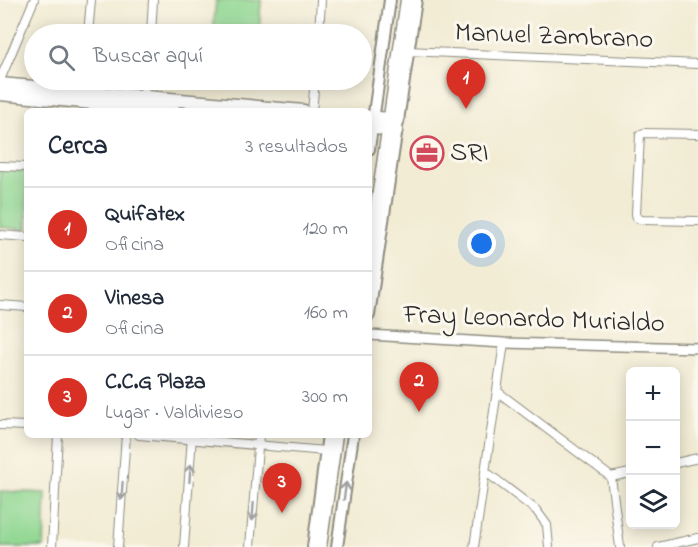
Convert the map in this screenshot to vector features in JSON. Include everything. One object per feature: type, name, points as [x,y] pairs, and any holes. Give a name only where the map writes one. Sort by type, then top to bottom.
[{"type":"main road","points":[[372,267],[390,0]]},
{"type":"main road","points":[[372,186],[399,0]]},
{"type":"main road","points":[[372,226],[381,124],[407,0]]},
{"type":"main road","points":[[372,142],[408,51],[416,0]]},
{"type":"main road","points":[[0,82],[24,88]]},
{"type":"main road","points":[[33,90],[41,92]]},
{"type":"main road","points":[[0,94],[41,92],[128,100],[162,108]]},
{"type":"main road","points":[[128,100],[143,97],[269,108]]},
{"type":"main road","points":[[313,547],[328,438]]},
{"type":"main road","points":[[320,547],[336,438]]},
{"type":"main road","points":[[327,547],[343,438]]},
{"type":"main road","points":[[337,547],[353,438]]},
{"type":"street","points":[[0,82],[33,0]]},
{"type":"street","points":[[89,24],[91,0]]},
{"type":"street","points":[[152,24],[153,0]]},
{"type":"street","points":[[320,24],[321,0]]},
{"type":"street","name":"Manuel Zambrano","points":[[408,51],[698,64]]},
{"type":"street","points":[[143,97],[144,90]]},
{"type":"street","points":[[312,108],[314,90]]},
{"type":"street","points":[[698,134],[644,133],[640,135],[638,218],[698,221]]},
{"type":"street","points":[[0,166],[24,167]]},
{"type":"street","points":[[0,235],[24,237]]},
{"type":"street","points":[[0,305],[24,307]]},
{"type":"street","name":"Fray Leonardo Murialdo","points":[[372,335],[504,343],[698,348]]},
{"type":"street","points":[[474,547],[504,343]]},
{"type":"street","points":[[498,392],[611,477],[620,547]]},
{"type":"street","points":[[0,425],[24,426]]},
{"type":"street","points":[[52,547],[58,438]]},
{"type":"street","points":[[118,547],[126,438]]},
{"type":"street","points":[[184,547],[192,438],[326,451]]},
{"type":"street","points":[[250,547],[259,438]]},
{"type":"street","points":[[680,462],[698,458]]},
{"type":"street","points":[[486,472],[537,510],[547,525],[549,547]]},
{"type":"street","points":[[611,477],[626,474]]},
{"type":"street","points":[[658,547],[698,538]]},
{"type":"green space","points":[[216,0],[261,0],[260,24],[214,24]]},
{"type":"green space","points":[[0,168],[24,171],[24,230],[0,227]]},
{"type":"green space","points":[[0,491],[46,493],[44,547],[0,547]]},
{"type":"place","name":"Quifatex","points":[[466,109]]},
{"type":"place","name":"SRI","points":[[427,153]]},
{"type":"place","name":"Vinesa","points":[[419,412]]},
{"type":"place","name":"C.C.G Plaza","points":[[282,513]]}]
